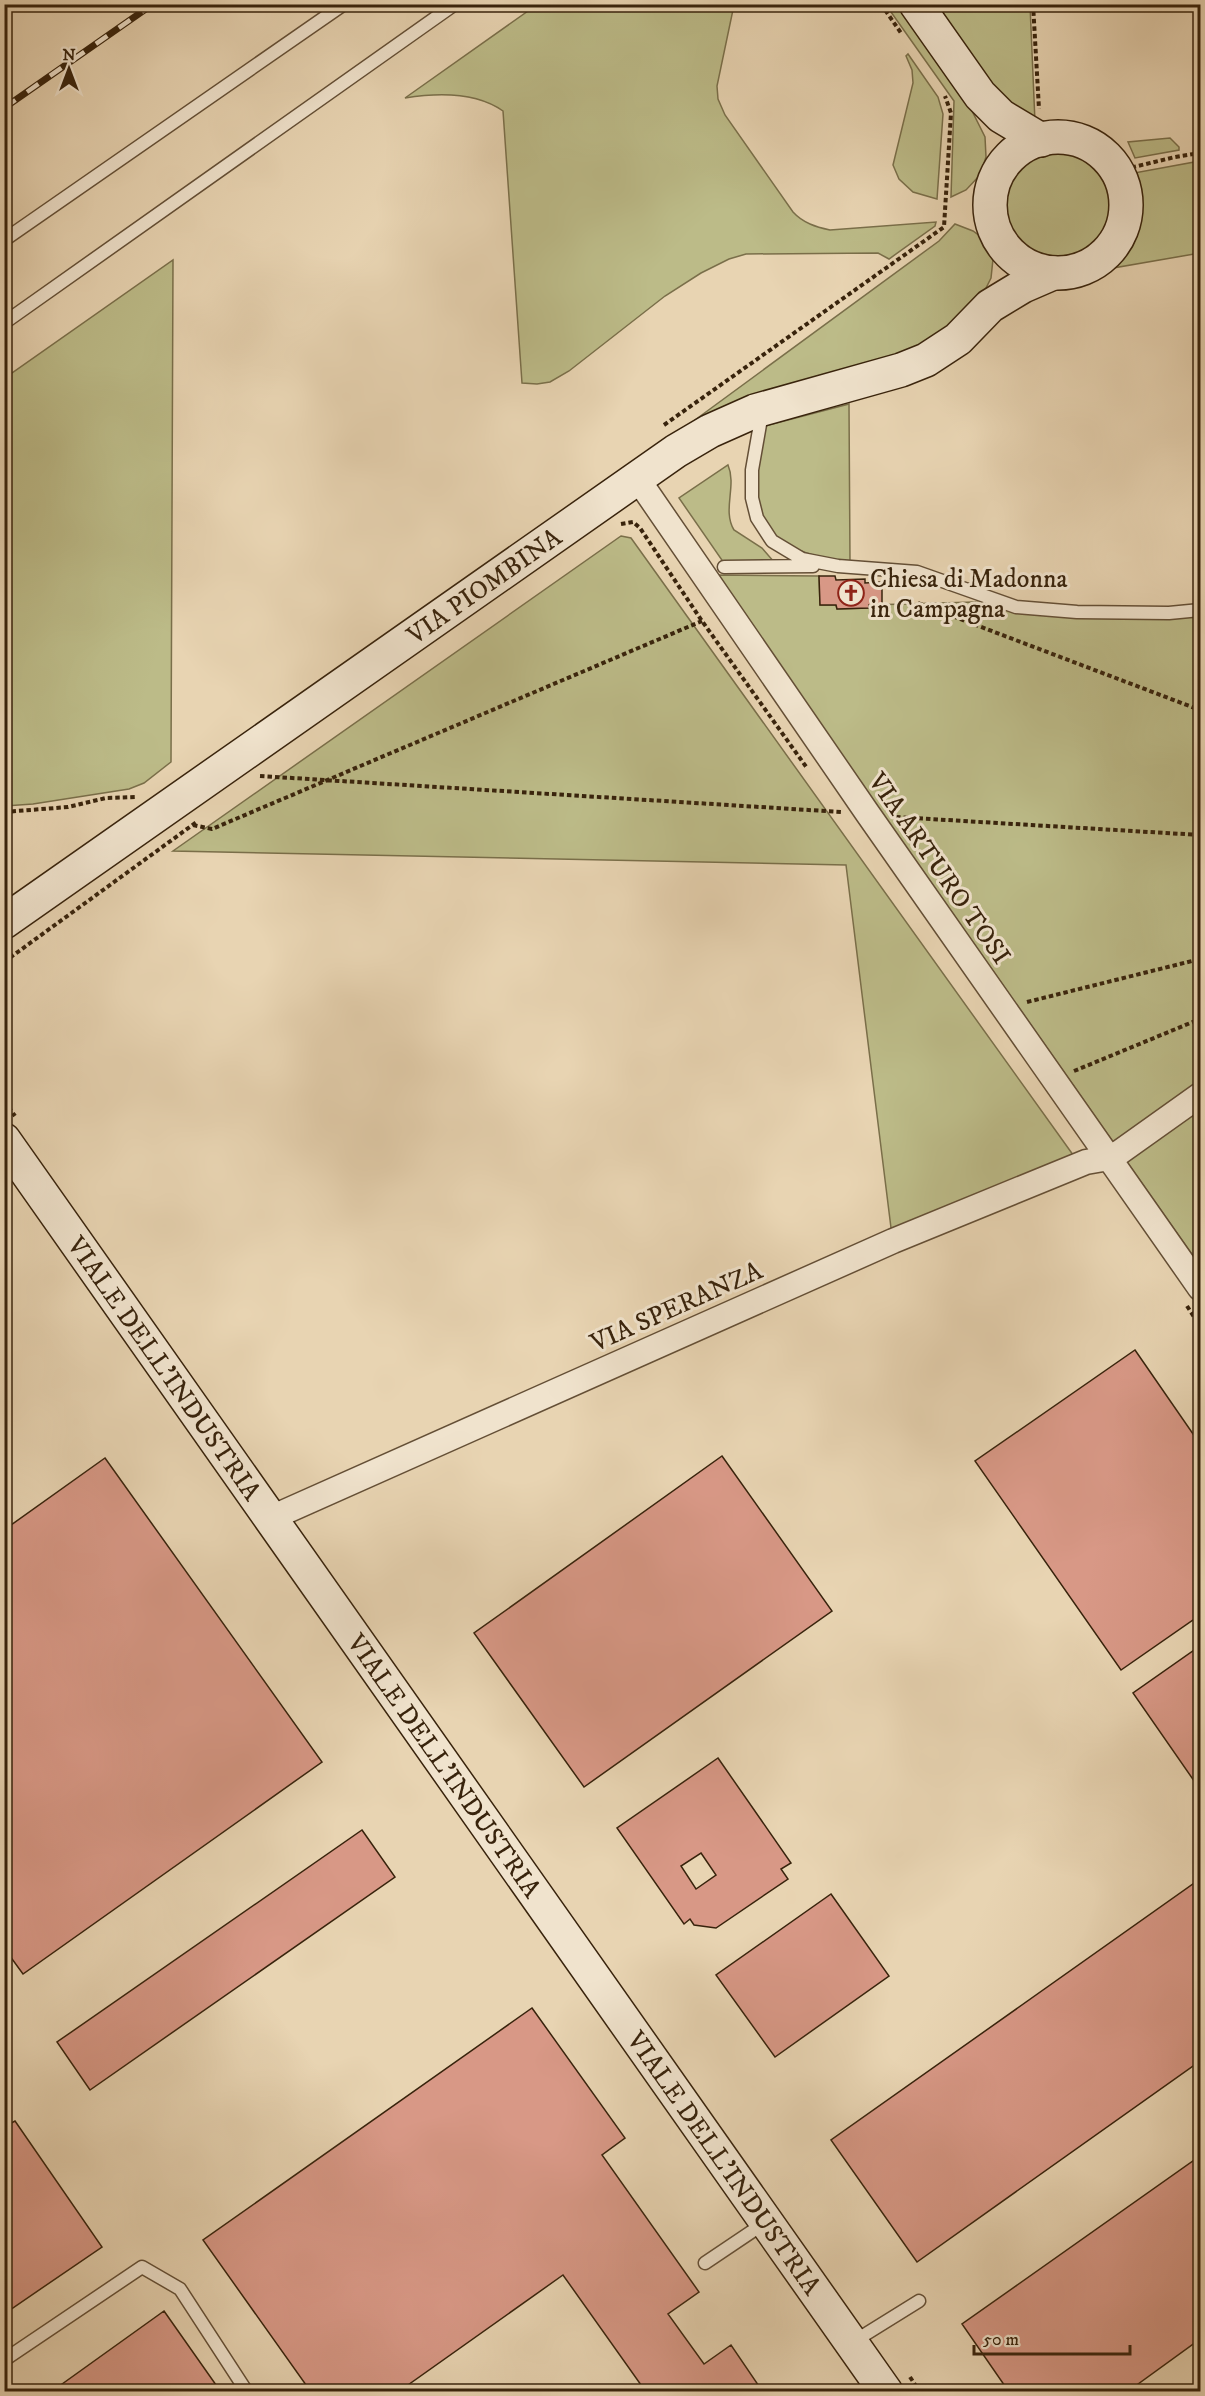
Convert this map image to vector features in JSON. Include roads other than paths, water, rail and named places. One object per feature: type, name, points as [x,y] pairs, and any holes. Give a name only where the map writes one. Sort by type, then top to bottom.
[{"type":"street","points":[[916,4],[980,95],[1001,116],[1041,140]]},
{"type":"street","points":[[980,95],[999,172]]},
{"type":"street","name":"VIA PIOMBINA","points":[[1059,137],[1076,140],[1093,147],[1107,157],[1117,171],[1125,192],[1126,214],[1116,241],[1095,262],[1075,271],[1053,273],[1024,264],[1002,244],[991,216],[990,200],[999,172],[1010,158],[1024,147],[1041,140],[1059,137]]},
{"type":"street","name":"VIA PIOMBINA","points":[[990,306],[999,284],[1002,244]]},
{"type":"street","name":"VIA PIOMBINA","points":[[4,922],[191,815],[637,478],[710,431],[763,408],[901,370],[926,360],[958,339],[990,306],[1023,286],[1053,273]]},
{"type":"street","name":"VIA ARTURO TOSI","points":[[637,478],[879,811],[1109,1158],[1200,1288]]},
{"type":"street","points":[[1109,1158],[1200,1095]]},
{"type":"street","name":"VIALE DELL'INDUSTRIA","points":[[4,1140],[886,2391]]},
{"type":"street","name":"VIA SPERANZA","points":[[271,1518],[893,1240],[1086,1162],[1109,1158]]},
{"type":"lane","points":[[4,240],[344,4]]},
{"type":"lane","points":[[4,323],[455,4]]},
{"type":"lane","points":[[763,408],[752,470],[752,498],[757,518],[772,541],[802,559],[838,566]]},
{"type":"lane","points":[[724,567],[838,566],[917,572],[1016,607],[1077,612],[1169,613],[1200,610]]},
{"type":"lane","points":[[705,2263],[766,2222]]},
{"type":"lane","points":[[4,2360],[142,2267],[180,2289],[247,2391]]},
{"type":"lane","points":[[852,2342],[920,2301]]},
{"type":"railway","points":[[4,108],[153,4]]},
{"type":"place","name":"Chiesa di Madonna in Campagna","points":[[851,593]]}]
